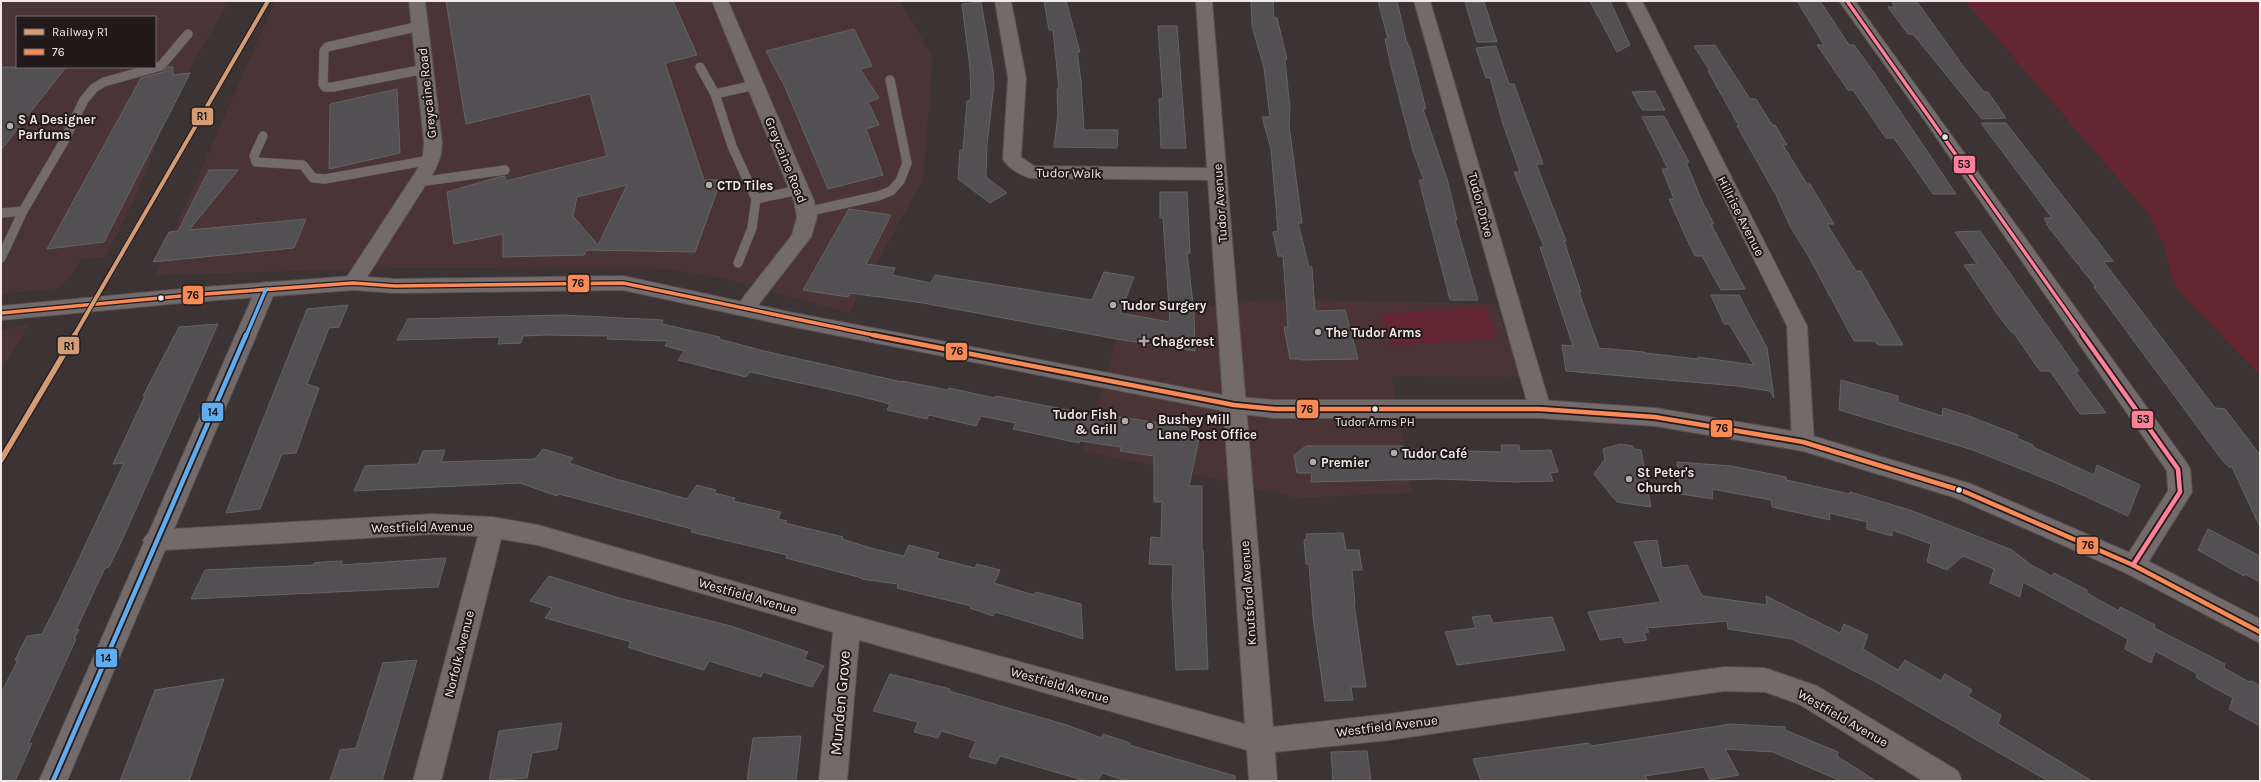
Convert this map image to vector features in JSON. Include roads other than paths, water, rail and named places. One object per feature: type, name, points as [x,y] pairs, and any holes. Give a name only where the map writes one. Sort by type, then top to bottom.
[{"type":"street","name":"Greycaine Road","points":[[353,283],[419,182],[430,160],[433,142],[417,1]]},
{"type":"street","name":"Greycaine Road","points":[[720,1],[799,190],[807,217],[801,238],[745,308]]},
{"type":"street","name":"Tudor Walk","points":[[1003,1],[1017,78],[1012,159],[1030,172],[1218,174]]},
{"type":"street","name":"Tudor Avenue","points":[[1204,1],[1234,405]]},
{"type":"street","name":"Tudor Drive","points":[[1422,1],[1540,409]]},
{"type":"street","name":"Hillrise Avenue","points":[[1634,1],[1796,326],[1803,442]]},
{"type":"street","points":[[1848,1],[1980,184],[2096,356],[2178,469],[2180,492],[2133,565]]},
{"type":"street","points":[[1,313],[266,289],[353,283],[395,286],[623,283],[805,322],[1234,405],[1275,409],[1540,409],[1654,417],[1803,442],[1963,491],[2133,565],[2260,632]]},
{"type":"street","points":[[53,781],[155,540],[266,289]]},
{"type":"street","name":"Knutsford Avenue","points":[[1234,405],[1263,781]]},
{"type":"street","name":"Westfield Avenue","points":[[155,540],[432,524],[492,527],[538,535],[848,625],[1259,741],[1389,727],[1724,679],[1765,680],[1808,695],[1948,781]]},
{"type":"street","name":"Norfolk Avenue","points":[[427,781],[492,527]]},
{"type":"street","name":"Munden Grove","points":[[833,781],[848,625]]},
{"type":"lane","points":[[420,26],[327,48],[324,52],[323,84],[325,87],[333,87],[425,69]]},
{"type":"lane","points":[[156,68],[161,66],[188,34]]},
{"type":"lane","points":[[700,67],[715,94],[732,146],[756,199],[752,228],[738,262]]},
{"type":"lane","points":[[1,258],[23,211],[63,143],[84,100],[94,88],[115,78],[156,68]]},
{"type":"lane","points":[[806,212],[878,196],[891,191],[900,181],[907,163],[890,80]]},
{"type":"lane","points":[[715,94],[755,85]]},
{"type":"lane","points":[[263,136],[254,156],[256,162],[304,165],[313,178],[325,179],[430,160]]},
{"type":"lane","points":[[419,182],[505,170]]},
{"type":"lane","points":[[756,199],[799,190]]},
{"type":"lane","points":[[1,213],[23,211]]},
{"type":"rail line","name":"R1","points":[[1,460],[136,232],[268,1]]},
{"type":"place","name":"S A Designer Parfums","points":[[10,126]]},
{"type":"place","name":"CTD Tiles","points":[[709,185]]},
{"type":"place","name":"Tudor Surgery","points":[[1113,305]]},
{"type":"place","name":"The Tudor Arms","points":[[1318,332]]},
{"type":"place","name":"Chagcrest","points":[[1144,341]]},
{"type":"place","name":"Tudor Arms PH","points":[[1375,409]]},
{"type":"place","name":"Tudor Fish & Grill","points":[[1125,421]]},
{"type":"place","name":"Bushey Mill Lane Post Office","points":[[1150,426]]},
{"type":"place","name":"Tudor Café","points":[[1394,453]]},
{"type":"place","name":"Premier","points":[[1313,462]]},
{"type":"place","name":"St Peter's Church","points":[[1629,479]]}]
